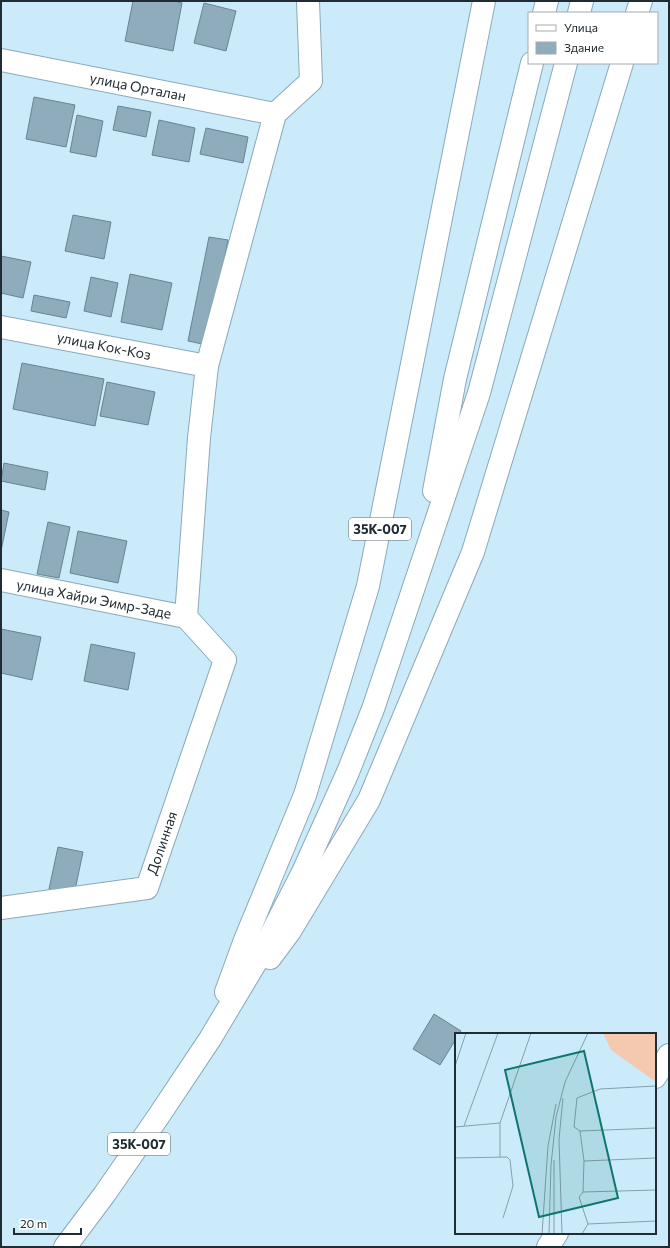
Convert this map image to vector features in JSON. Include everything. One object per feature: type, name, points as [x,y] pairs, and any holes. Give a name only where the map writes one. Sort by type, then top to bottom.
[{"type":"main road","points":[[186,617],[199,438],[207,366],[275,114],[311,81],[308,1]]},
{"type":"main road","name":"35К-007","points":[[210,1039],[245,940],[305,794],[368,586],[484,1]]},
{"type":"main road","points":[[544,12],[547,1]]},
{"type":"main road","points":[[579,12],[582,1]]},
{"type":"main road","points":[[637,12],[641,1]]},
{"type":"main road","name":"улица Орталан","points":[[1,60],[275,114]]},
{"type":"main road","name":"35К-007","points":[[419,569],[455,379],[532,64]]},
{"type":"main road","name":"35К-007","points":[[210,1039],[262,952],[303,872],[348,772],[372,709],[479,393],[566,64]]},
{"type":"main road","name":"35К-007","points":[[64,1247],[104,1195],[210,1039],[290,932],[369,800],[476,545],[622,64]]},
{"type":"main road","name":"улица Кок-Коз","points":[[1,327],[207,366]]},
{"type":"main road","name":"улица Хайри Эимр-Заде","points":[[1,580],[186,617]]},
{"type":"main road","name":"Долинная","points":[[1,908],[147,888],[225,660],[186,617]]},
{"type":"main road","points":[[656,1075],[669,1055]]},
{"type":"main road","points":[[548,1247],[556,1234]]},
{"type":"building","points":[[133,1],[174,1],[182,3],[173,51],[125,41]]},
{"type":"building","points":[[204,3],[236,11],[226,51],[194,43]]},
{"type":"building","points":[[34,97],[75,105],[66,147],[26,139]]},
{"type":"building","points":[[118,106],[151,112],[146,137],[113,130]]},
{"type":"building","points":[[77,115],[103,121],[96,157],[70,152]]},
{"type":"building","points":[[159,120],[195,128],[189,162],[152,155]]},
{"type":"building","points":[[206,128],[248,137],[243,163],[200,154]]},
{"type":"building","points":[[73,215],[111,222],[104,259],[65,251]]},
{"type":"building","points":[[209,237],[228,240],[207,345],[188,341]]},
{"type":"building","points":[[1,256],[31,262],[23,298],[1,293]]},
{"type":"building","points":[[130,274],[172,283],[162,330],[121,322]]},
{"type":"building","points":[[91,277],[118,283],[111,317],[84,311]]},
{"type":"building","points":[[34,295],[70,302],[66,318],[31,311]]},
{"type":"building","points":[[22,363],[104,379],[95,426],[13,409]]},
{"type":"building","points":[[107,382],[155,392],[148,425],[100,416]]},
{"type":"building","points":[[4,463],[48,472],[45,490],[1,481]]},
{"type":"building","points":[[1,510],[9,512],[1,551]]},
{"type":"building","points":[[48,522],[70,527],[59,578],[37,574]]},
{"type":"building","points":[[78,531],[127,541],[118,583],[70,573]]},
{"type":"building","points":[[1,629],[41,637],[32,680],[1,673]]},
{"type":"building","points":[[91,644],[135,653],[128,690],[84,681]]},
{"type":"building","points":[[58,847],[83,852],[74,895],[49,889]]},
{"type":"building","points":[[434,1014],[461,1031],[460,1033],[455,1033],[455,1041],[440,1065],[413,1049]]}]
